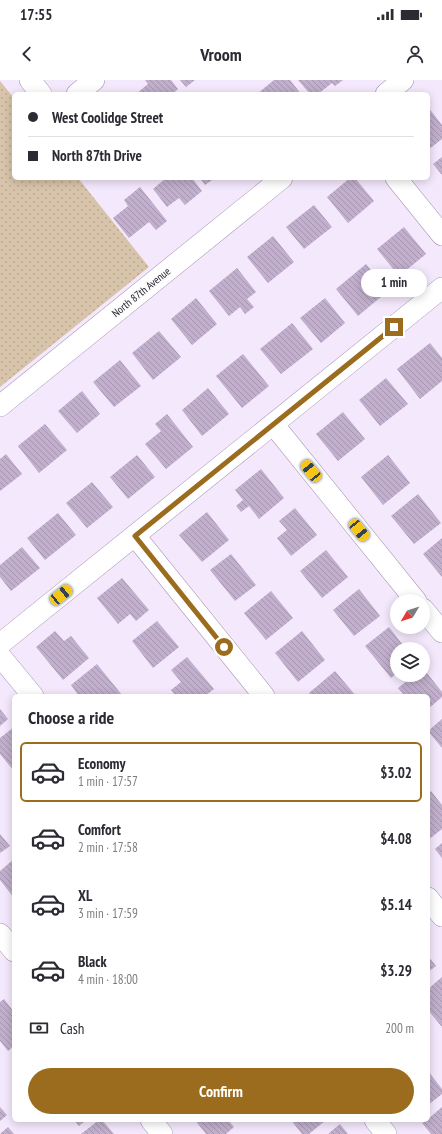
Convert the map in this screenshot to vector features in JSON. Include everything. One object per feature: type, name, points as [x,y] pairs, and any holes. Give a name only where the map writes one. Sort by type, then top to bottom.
[{"type":"street","points":[[30,80],[39,92]]},
{"type":"street","points":[[79,92],[94,80]]},
{"type":"street","points":[[388,92],[403,80]]},
{"type":"street","name":"North 87th Avenue","points":[[0,406],[280,180]]},
{"type":"street","points":[[398,180],[442,235]]},
{"type":"street","points":[[0,644],[442,288]]},
{"type":"street","points":[[273,424],[410,594]]},
{"type":"street","points":[[135,536],[262,694]]},
{"type":"street","points":[[430,617],[442,632]]},
{"type":"street","points":[[0,656],[31,694]]},
{"type":"street","points":[[430,901],[442,916]]},
{"type":"street","points":[[0,934],[12,949]]},
{"type":"street","points":[[153,1122],[162,1134]]},
{"type":"street","points":[[377,1122],[386,1134]]},
{"type":"shaded area","points":[[0,81],[12,96],[12,180],[80,180],[149,267],[0,387]]},
{"type":"building","points":[[145,80],[171,80],[178,89],[174,92],[138,92],[148,84]]},
{"type":"building","points":[[180,80],[195,80],[186,87]]},
{"type":"building","points":[[274,80],[290,80],[299,92],[259,92]]},
{"type":"building","points":[[298,80],[343,80],[335,86],[332,83],[321,92],[308,92]]},
{"type":"building","points":[[430,110],[442,125],[442,139],[430,148]]},
{"type":"building","points":[[442,157],[442,175],[433,164]]},
{"type":"building","points":[[164,180],[194,180],[202,191],[185,205],[179,198],[167,207],[153,189]]},
{"type":"building","points":[[201,180],[212,180],[205,185]]},
{"type":"building","points":[[348,180],[357,180],[374,201],[348,223],[327,197]]},
{"type":"building","points":[[140,187],[167,221],[156,230],[149,222],[129,238],[113,218],[128,206],[124,200]]},
{"type":"building","points":[[314,205],[332,227],[304,249],[286,227]]},
{"type":"building","points":[[404,227],[426,254],[399,276],[377,249]]},
{"type":"building","points":[[273,236],[294,262],[268,283],[247,257]]},
{"type":"building","points":[[366,264],[388,291],[358,316],[336,289]]},
{"type":"building","points":[[237,268],[256,292],[247,299],[254,307],[245,314],[240,307],[229,316],[209,291]]},
{"type":"building","points":[[196,298],[217,324],[192,345],[171,319]]},
{"type":"building","points":[[325,298],[345,323],[321,343],[300,318]]},
{"type":"building","points":[[292,323],[313,349],[281,374],[260,349]]},
{"type":"building","points":[[159,331],[181,357],[153,380],[132,353]]},
{"type":"building","points":[[430,343],[442,358],[442,381],[420,399],[397,369]]},
{"type":"building","points":[[243,354],[269,386],[242,408],[216,376]]},
{"type":"building","points":[[120,360],[141,386],[114,407],[93,382]]},
{"type":"building","points":[[386,378],[408,404],[380,426],[359,400]]},
{"type":"building","points":[[208,388],[229,414],[202,436],[182,410]]},
{"type":"building","points":[[82,391],[100,414],[77,433],[58,411]]},
{"type":"building","points":[[343,412],[365,439],[338,461],[316,434]]},
{"type":"building","points":[[167,414],[193,447],[166,469],[145,444],[161,431],[155,424]]},
{"type":"building","points":[[45,424],[67,450],[39,473],[18,446]]},
{"type":"building","points":[[6,454],[22,474],[0,491],[0,459]]},
{"type":"building","points":[[137,455],[155,477],[128,499],[110,477]]},
{"type":"building","points":[[388,455],[410,483],[383,505],[361,477]]},
{"type":"building","points":[[261,469],[284,498],[259,519],[249,506],[241,512],[236,506],[243,500],[235,490]]},
{"type":"building","points":[[92,482],[113,507],[87,528],[66,503]]},
{"type":"building","points":[[418,494],[441,523],[414,544],[391,516]]},
{"type":"building","points":[[295,508],[317,535],[291,556],[277,538],[287,530],[279,521]]},
{"type":"building","points":[[207,512],[229,540],[202,562],[179,535]]},
{"type":"building","points":[[58,513],[76,535],[45,560],[27,538]]},
{"type":"building","points":[[442,538],[442,577],[423,554]]},
{"type":"building","points":[[22,547],[40,568],[11,591],[0,577],[0,565]]},
{"type":"building","points":[[326,550],[348,577],[322,598],[300,571]]},
{"type":"building","points":[[231,554],[256,585],[235,601],[210,570]]},
{"type":"building","points":[[122,578],[149,610],[136,621],[130,614],[118,624],[97,598]]},
{"type":"building","points":[[359,589],[380,616],[354,636],[333,610]]},
{"type":"building","points":[[271,591],[293,618],[266,640],[244,613]]},
{"type":"building","points":[[157,621],[179,647],[153,668],[132,641]]},
{"type":"building","points":[[389,627],[390,634],[394,634],[401,642],[390,642],[390,677],[365,646]]},
{"type":"building","points":[[55,631],[64,641],[71,636],[89,658],[63,680],[36,647]]},
{"type":"building","points":[[302,631],[325,660],[298,682],[275,653]]},
{"type":"building","points":[[187,657],[214,689],[208,694],[174,694],[171,690],[181,682],[171,670]]},
{"type":"building","points":[[97,664],[121,694],[78,694],[71,685]]},
{"type":"building","points":[[335,671],[354,694],[310,694],[309,693]]},
{"type":"building","points":[[430,677],[442,692],[442,697],[430,707],[430,694],[403,694],[398,688],[405,682],[430,682]]},
{"type":"building","points":[[0,709],[8,719],[0,726]]},
{"type":"building","points":[[442,719],[442,748],[430,733],[430,729]]},
{"type":"building","points":[[12,729],[12,769],[0,754],[0,738]]},
{"type":"building","points":[[431,791],[442,805],[442,829],[430,838]]},
{"type":"building","points":[[0,834],[10,846],[0,853]]},
{"type":"building","points":[[442,843],[442,858],[435,849]]},
{"type":"building","points":[[12,861],[12,895],[0,880],[0,871]]},
{"type":"building","points":[[430,958],[436,966],[430,970]]},
{"type":"building","points":[[442,977],[442,1027],[430,1012],[430,987]]},
{"type":"building","points":[[4,999],[12,1009],[12,1048],[8,1051],[0,1041],[0,1002]]},
{"type":"building","points":[[430,1074],[442,1089],[442,1094],[430,1103]]},
{"type":"building","points":[[0,1107],[7,1115],[0,1121]]},
{"type":"building","points":[[442,1107],[442,1134],[431,1134],[422,1123],[430,1122],[430,1117]]},
{"type":"building","points":[[76,1122],[84,1122],[79,1126]]},
{"type":"building","points":[[96,1122],[104,1122],[114,1134],[81,1134]]},
{"type":"building","points":[[197,1122],[230,1122],[234,1127],[226,1134],[206,1134]]},
{"type":"building","points":[[293,1122],[324,1122],[309,1134],[302,1134]]},
{"type":"building","points":[[340,1124],[348,1134],[328,1134]]},
{"type":"building","points":[[8,1127],[14,1134],[0,1134]]},
{"type":"route","points":[[224,647],[135,536],[394,327]]}]
